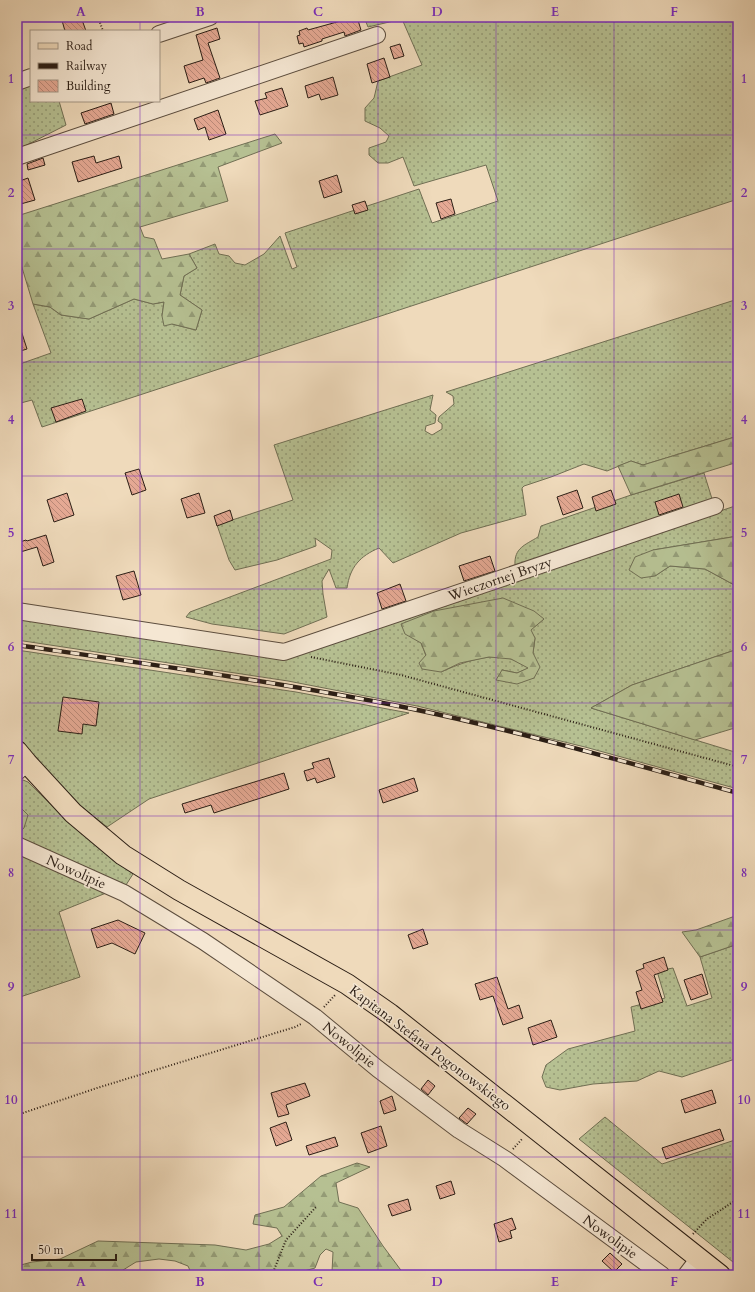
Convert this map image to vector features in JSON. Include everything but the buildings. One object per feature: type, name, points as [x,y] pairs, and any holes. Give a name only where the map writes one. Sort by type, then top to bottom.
[{"type":"main road","name":"Kapitana Stefana Pogonowskiego","points":[[20,762],[74,813],[123,855],[179,890],[347,984],[390,1014],[720,1275]]},
{"type":"street","points":[[160,34],[210,17]]},
{"type":"street","points":[[17,157],[377,35]]},
{"type":"street","points":[[17,82],[30,77]]},
{"type":"street","name":"Wieczornej Bryzy","points":[[17,611],[284,652],[715,506]]},
{"type":"street","name":"Nowolipie","points":[[17,845],[124,893],[203,942],[315,1017],[378,1069],[453,1126],[505,1159],[662,1275]]},
{"type":"street","points":[[686,1275],[699,1258]]},
{"type":"path","points":[[17,26],[24,17]]},
{"type":"path","points":[[98,17],[102,30]]},
{"type":"path","points":[[308,657],[401,676],[738,767]]},
{"type":"path","points":[[17,1115],[97,1088],[295,1027],[315,1017],[347,984]]},
{"type":"path","points":[[505,1159],[533,1126]]},
{"type":"path","points":[[682,1245],[707,1219],[738,1200]]},
{"type":"path","points":[[272,1275],[286,1240],[316,1207]]},
{"type":"green space","points":[[364,17],[738,17],[738,199],[42,427],[32,400],[17,404],[17,365],[51,353],[33,304],[50,307],[61,315],[89,319],[134,299],[153,304],[164,302],[162,316],[172,324],[196,330],[202,310],[180,295],[184,276],[197,268],[189,254],[215,244],[219,254],[229,256],[235,263],[245,265],[264,254],[280,236],[292,269],[297,267],[285,233],[419,189],[432,223],[498,201],[486,165],[414,186],[403,157],[388,163],[378,163],[369,155],[369,148],[386,142],[389,136],[380,128],[365,121],[365,108],[374,98],[378,81],[422,65],[402,19],[368,27]]},
{"type":"green space","points":[[30,84],[30,102],[59,102],[66,125],[17,150],[17,88]]},
{"type":"green space","points":[[275,134],[282,143],[218,167],[228,201],[140,227],[144,237],[154,239],[162,259],[189,254],[197,268],[184,276],[180,295],[202,310],[196,330],[172,324],[164,326],[162,316],[164,302],[153,304],[134,299],[89,319],[61,315],[50,307],[33,304],[17,251],[17,216]]},
{"type":"green space","points":[[738,299],[738,436],[643,465],[631,461],[607,471],[584,464],[524,486],[522,488],[526,515],[461,533],[393,563],[379,548],[366,555],[353,568],[347,588],[336,588],[329,569],[322,581],[327,617],[284,634],[212,624],[186,617],[190,612],[331,559],[332,550],[315,538],[316,546],[277,560],[235,570],[229,560],[217,525],[293,500],[274,445],[433,395],[430,410],[436,415],[435,423],[426,426],[425,431],[432,435],[442,429],[442,424],[438,421],[439,417],[454,404],[453,396],[446,392]]},
{"type":"green space","points":[[738,436],[738,462],[631,495],[618,466],[631,461],[643,465]]},
{"type":"green space","points":[[704,473],[713,502],[515,565],[515,559],[518,551],[538,537],[541,526],[631,495]]},
{"type":"green space","points":[[738,505],[738,536],[653,550],[655,576],[670,566],[705,569],[738,587],[738,649],[632,685],[591,708],[738,753],[738,789],[585,747],[417,706],[288,681],[17,640],[17,617],[283,656],[498,586]],"holes":[[[544,619],[530,630],[535,638],[533,653],[534,678],[502,670],[517,673],[529,668],[503,657],[476,660],[457,665],[441,672],[426,656],[421,642]]]},
{"type":"green space","points":[[738,536],[738,587],[705,569],[670,566],[655,576],[641,578],[629,570],[635,557],[653,550]]},
{"type":"green space","points":[[503,598],[534,611],[544,619],[531,630],[535,638],[533,653],[540,667],[534,678],[517,684],[496,680],[502,670],[517,673],[528,668],[511,659],[489,657],[460,663],[441,672],[422,669],[419,663],[426,655],[421,643],[405,634],[401,624],[434,611]]},
{"type":"green space","points":[[738,649],[738,727],[695,740],[591,708],[632,685]]},
{"type":"green space","points":[[17,650],[296,692],[409,713],[149,799],[107,827],[81,806],[41,765],[17,735]]},
{"type":"green space","points":[[23,780],[28,782],[92,841],[133,874],[126,885],[59,912],[80,977],[17,998],[17,834],[28,815],[17,804],[17,784],[19,781]]},
{"type":"green space","points":[[17,804],[28,815],[24,828],[17,834]]},
{"type":"green space","points":[[738,915],[738,944],[700,957],[682,932],[696,930]]},
{"type":"green space","points":[[738,944],[738,1058],[682,1077],[659,1071],[637,1081],[593,1084],[560,1090],[546,1087],[542,1077],[546,1065],[568,1049],[635,1031],[631,1007],[665,998],[657,971],[673,968],[687,1006],[712,998],[700,957]]},
{"type":"green space","points":[[605,1117],[662,1164],[738,1139],[738,1266],[579,1139]]},
{"type":"green space","points":[[357,1163],[370,1167],[336,1183],[339,1202],[358,1208],[383,1246],[406,1275],[334,1275],[332,1272],[333,1252],[326,1249],[320,1255],[315,1268],[290,1275],[263,1270],[244,1275],[192,1275],[188,1266],[175,1261],[159,1259],[136,1262],[115,1275],[17,1275],[17,1266],[32,1262],[60,1259],[98,1241],[215,1245],[246,1250],[269,1244],[282,1236],[277,1228],[253,1224],[255,1215],[284,1207],[321,1176]]},
{"type":"railway","points":[[17,645],[164,666],[408,708],[532,737],[738,793]]}]
